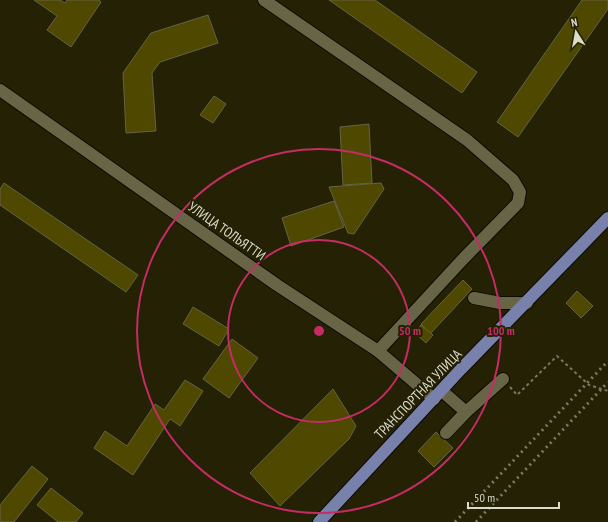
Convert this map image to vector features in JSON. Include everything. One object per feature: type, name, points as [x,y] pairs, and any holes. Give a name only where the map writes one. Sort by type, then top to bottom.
[{"type":"main road","name":"ТРАНСПОРТНАЯ УЛИЦА","points":[[319,522],[438,395],[608,218]]},
{"type":"street","points":[[264,0],[467,140],[513,180],[520,192],[518,203],[464,258],[378,351]]},
{"type":"street","name":"УЛИЦА ТОЛЬЯТТИ","points":[[0,90],[277,284],[378,351],[438,395],[466,412]]},
{"type":"street","points":[[474,298],[500,303],[527,303]]},
{"type":"street","points":[[446,434],[466,412],[503,379]]},
{"type":"path","points":[[503,379],[517,395],[557,356],[589,385],[608,391]]},
{"type":"building","points":[[34,0],[60,0],[65,3],[67,0],[99,0],[101,2],[71,47],[47,30],[57,16]]},
{"type":"building","points":[[329,0],[375,0],[477,72],[462,93]]},
{"type":"building","points":[[582,0],[608,0],[608,9],[518,137],[497,122]]},
{"type":"building","points":[[208,15],[218,43],[160,62],[152,73],[156,131],[126,133],[123,73],[151,33]]},
{"type":"building","points":[[214,96],[226,104],[213,123],[200,115]]},
{"type":"building","points":[[369,124],[372,183],[343,185],[340,127]]},
{"type":"building","points":[[4,183],[138,275],[126,292],[0,205],[0,189]]},
{"type":"building","points":[[381,183],[384,189],[354,234],[348,233],[329,187]]},
{"type":"building","points":[[334,201],[344,227],[291,246],[282,218]]},
{"type":"building","points":[[463,280],[472,289],[430,334],[421,324]]},
{"type":"building","points":[[577,291],[593,306],[581,318],[566,303]]},
{"type":"building","points":[[193,307],[229,329],[219,346],[183,324]]},
{"type":"building","points":[[421,325],[433,335],[426,343],[415,333]]},
{"type":"building","points":[[232,339],[258,358],[229,398],[203,379]]},
{"type":"building","points":[[185,380],[203,391],[180,426],[170,419],[133,475],[94,448],[105,431],[127,446],[155,404],[164,410]]},
{"type":"building","points":[[333,389],[356,426],[349,439],[280,506],[250,473]]},
{"type":"building","points":[[436,432],[453,448],[434,467],[418,451]]},
{"type":"building","points":[[32,466],[48,479],[14,522],[0,522],[0,505]]},
{"type":"building","points":[[51,488],[83,513],[76,522],[58,522],[37,505]]},
{"type":"railway","points":[[455,522],[608,361]]},
{"type":"railway","points":[[476,522],[608,382]]}]
